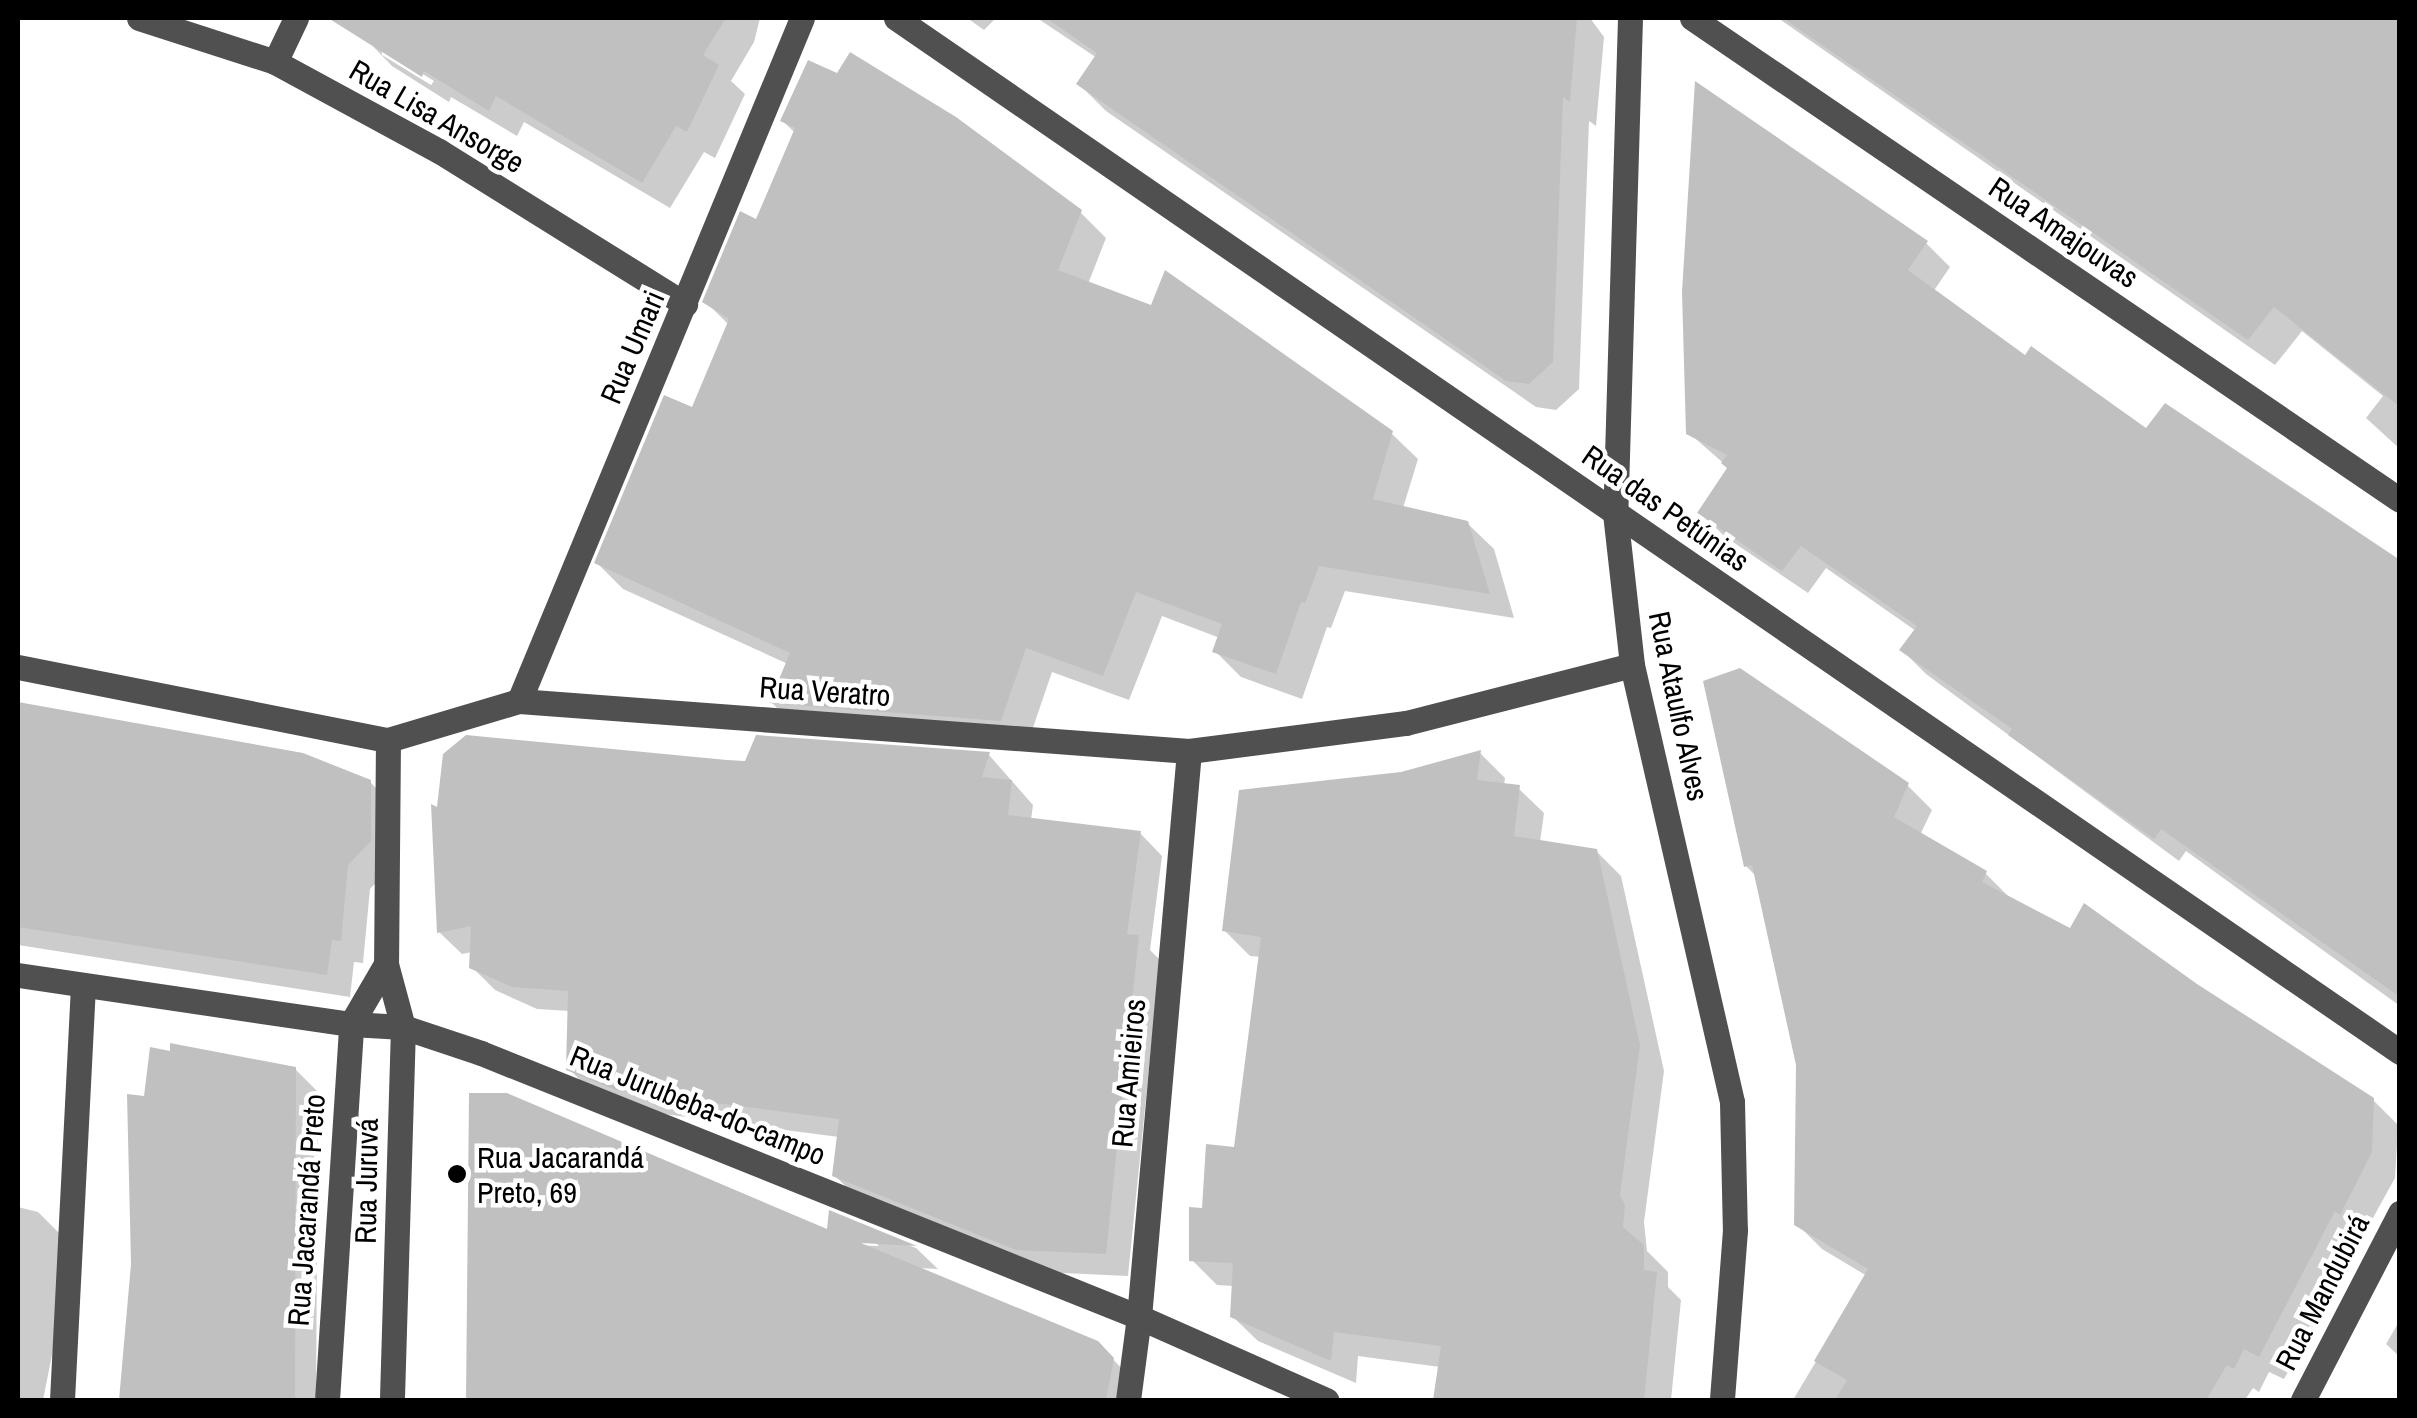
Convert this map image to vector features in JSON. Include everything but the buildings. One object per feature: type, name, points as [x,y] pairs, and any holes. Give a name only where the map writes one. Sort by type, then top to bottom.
[{"type":"street","name":"Rua Lisa Ansorge","points":[[139,18],[276,62],[439,151],[685,304]]},
{"type":"street","points":[[276,62],[296,18]]},
{"type":"street","name":"Rua Umari","points":[[518,700],[802,18]]},
{"type":"street","name":"Rua das Petúnias","points":[[896,18],[2400,1052]]},
{"type":"street","name":"Rua Ataulfo Alves","points":[[1630,18],[1615,513],[1632,664],[1732,1102],[1735,1230],[1722,1400]]},
{"type":"street","name":"Rua Amajouvas","points":[[1692,18],[2400,500]]},
{"type":"street","name":"Rua Veratro","points":[[18,667],[388,740],[518,700],[1188,751],[1406,723],[1632,664]]},
{"type":"street","name":"Rua Juruvá","points":[[388,740],[386,964],[403,1027],[392,1400]]},
{"type":"street","name":"Rua Amieiros","points":[[1128,1400],[1139,1317],[1188,751]]},
{"type":"street","name":"Rua Juruvá","points":[[351,1024],[386,964]]},
{"type":"street","name":"Rua Jurubeba-do-campo","points":[[18,975],[351,1024],[403,1027],[499,1060],[1139,1317],[1326,1400]]},
{"type":"street","points":[[62,1400],[82,987]]},
{"type":"street","name":"Rua Jacarandá Preto","points":[[327,1400],[351,1024]]},
{"type":"street","name":"Rua Mandubirá","points":[[2303,1400],[2400,1213]]},
{"type":"place","name":"Rua Jacarandá Preto, 69","points":[[457,1174]]}]
